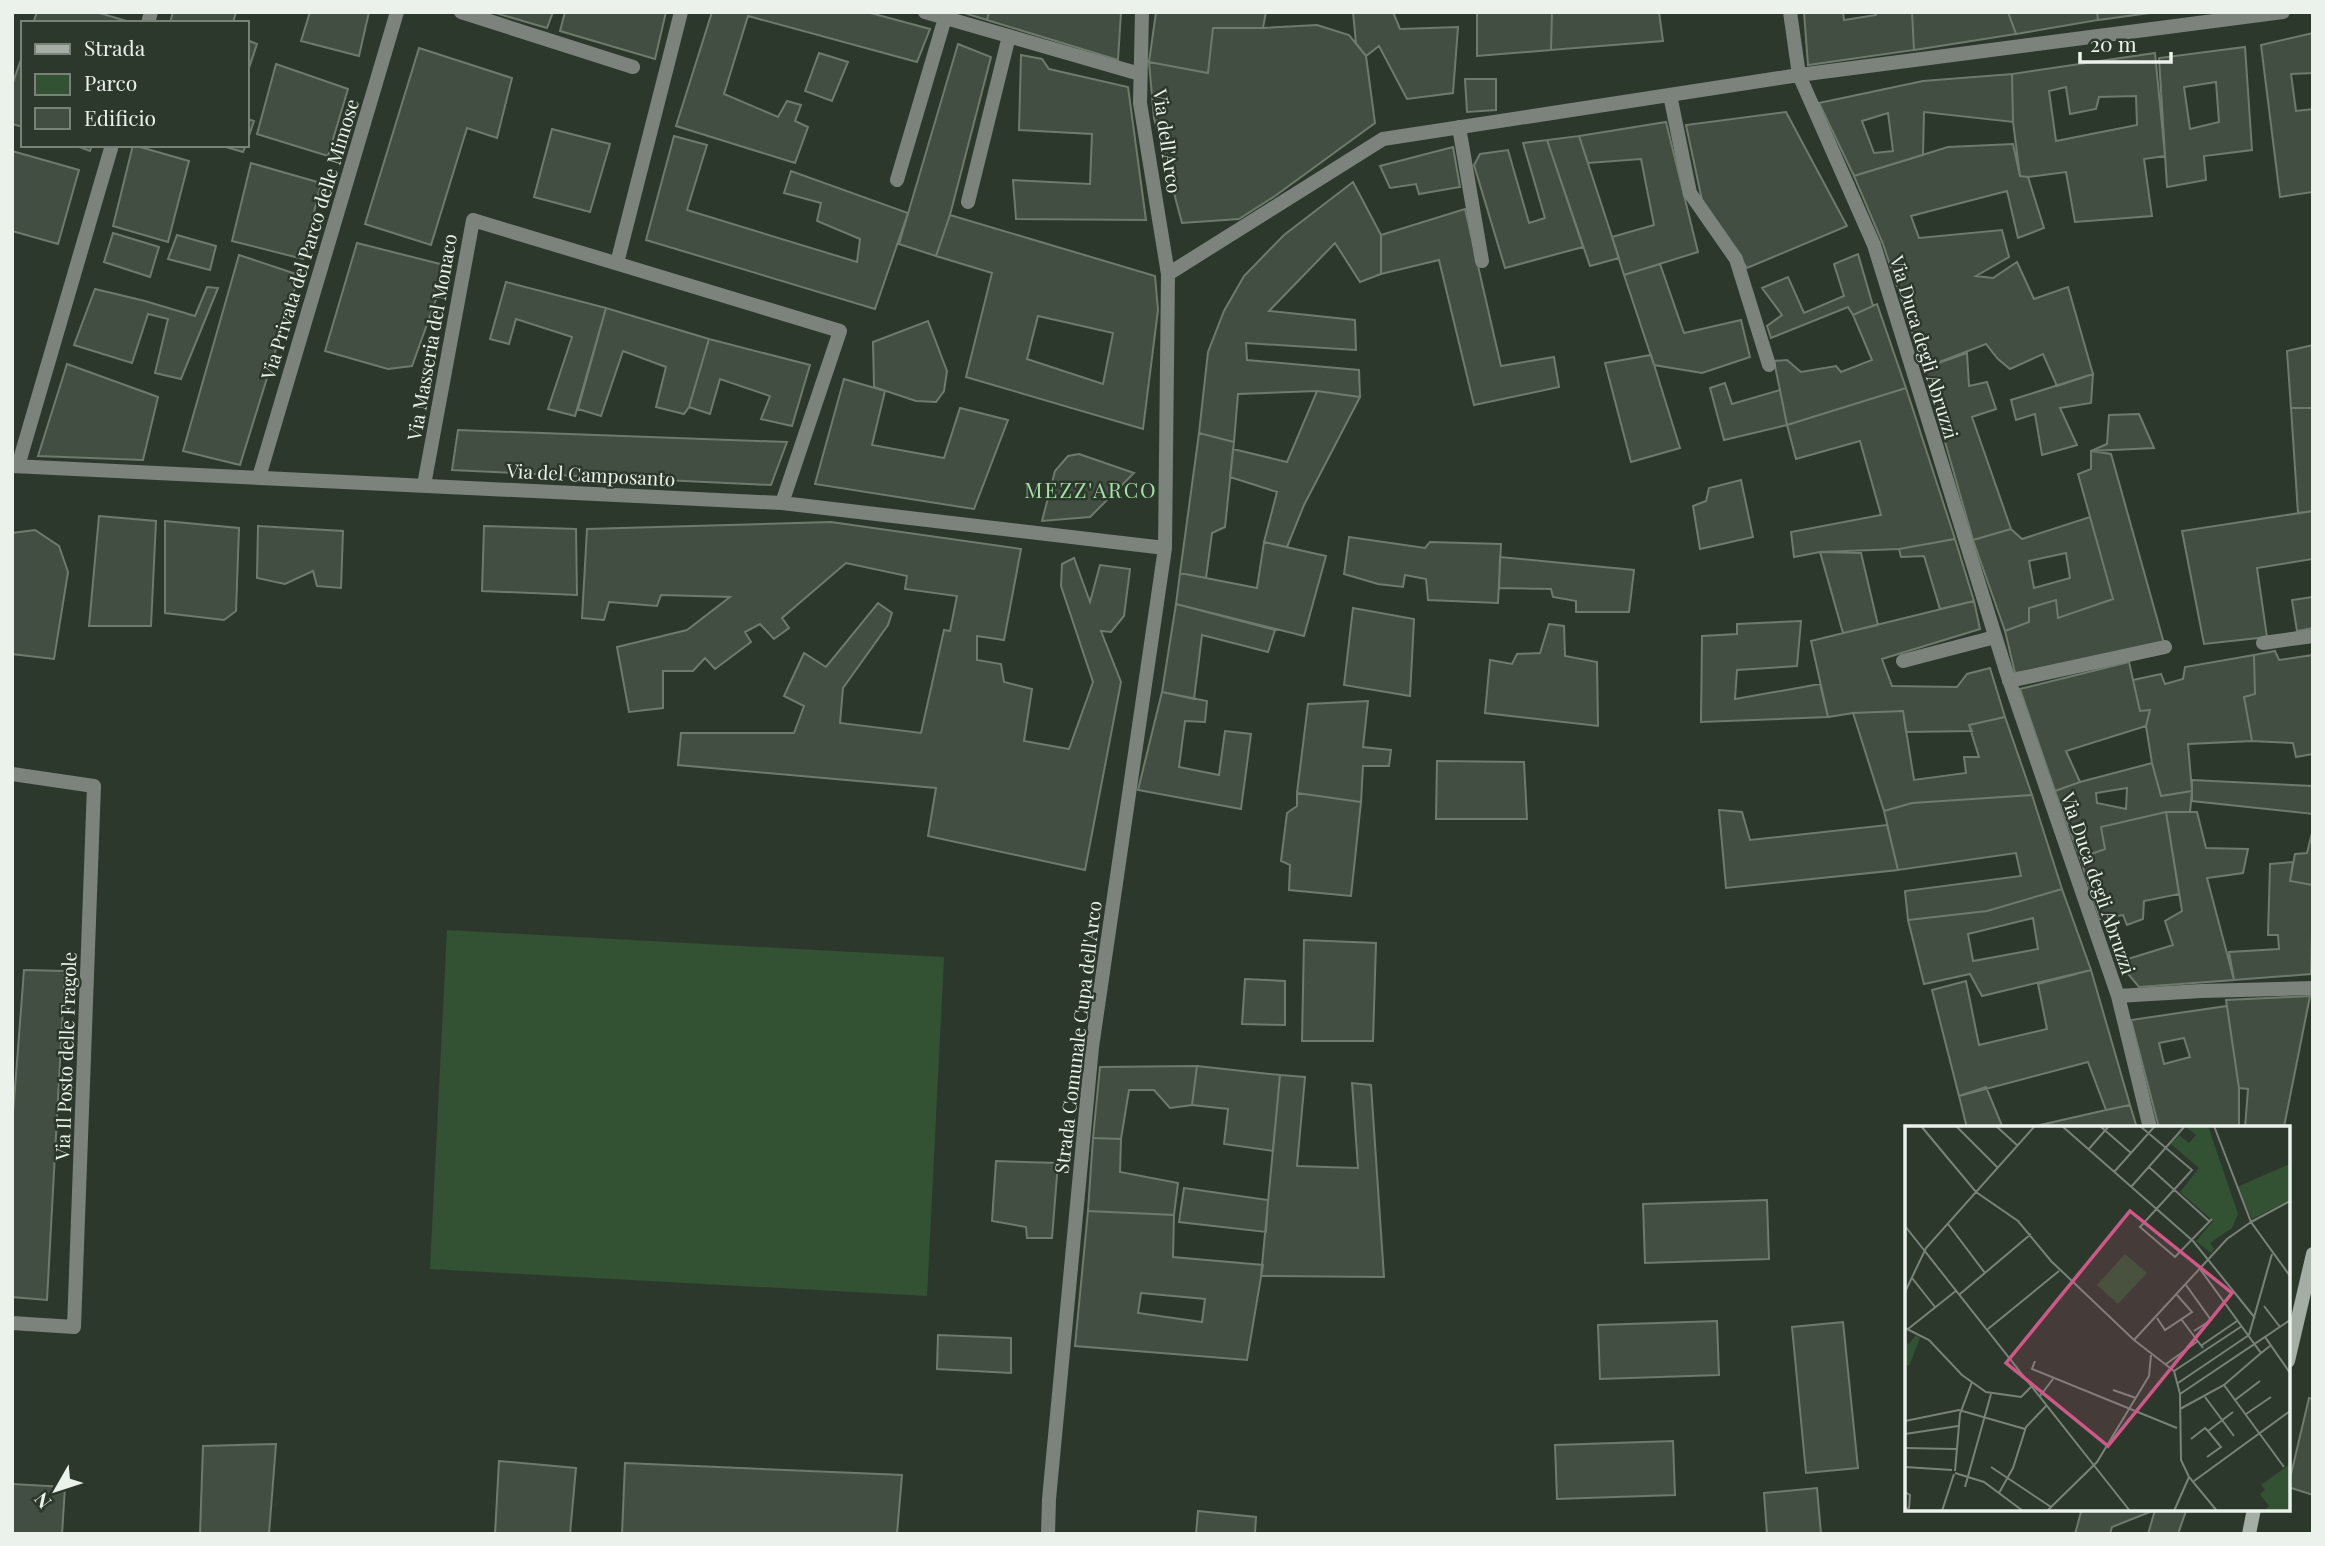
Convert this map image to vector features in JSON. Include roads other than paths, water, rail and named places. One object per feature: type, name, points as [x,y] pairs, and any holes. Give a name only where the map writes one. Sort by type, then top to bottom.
[{"type":"main road","points":[[2290,1352],[2313,1254]]},
{"type":"main road","points":[[2249,1534],[2254,1511]]},
{"type":"street","name":"Via Privata del Parco delle Mimose","points":[[258,477],[397,12]]},
{"type":"street","points":[[461,12],[633,67]]},
{"type":"street","points":[[617,263],[681,12]]},
{"type":"street","points":[[925,12],[1140,74]]},
{"type":"street","name":"Via dell'Arco","points":[[1142,12],[1140,103],[1168,274],[1165,548]]},
{"type":"street","name":"Via Duca degli Abruzzi","points":[[1790,12],[1799,75],[1874,246],[1995,637],[2118,996],[2313,988]]},
{"type":"street","points":[[1168,274],[1383,139],[1799,75],[2283,12]]},
{"type":"street","points":[[897,180],[945,18]]},
{"type":"street","points":[[968,202],[1009,36]]},
{"type":"street","points":[[1670,95],[1690,193],[1736,259],[1769,365]]},
{"type":"street","points":[[1460,127],[1482,261]]},
{"type":"street","points":[[15,466],[111,147]]},
{"type":"street","name":"Via Masseria del Monaco","points":[[424,485],[472,220],[840,331],[782,503]]},
{"type":"street","name":"Via del Camposanto","points":[[15,466],[782,503],[1165,548]]},
{"type":"street","name":"Strada Comunale Cupa dell'Arco","points":[[1048,1534],[1092,1047],[1165,548]]},
{"type":"street","points":[[2263,643],[2313,636]]},
{"type":"street","points":[[1903,661],[1995,637]]},
{"type":"street","points":[[2010,681],[2165,647]]},
{"type":"street","name":"Via Il Posto delle Fragole","points":[[12,774],[94,786],[74,1327],[12,1323]]},
{"type":"street","points":[[2118,996],[2150,1126]]},
{"type":"district","name":"MEZZ'ARCO","points":[[1091,489]]}]
